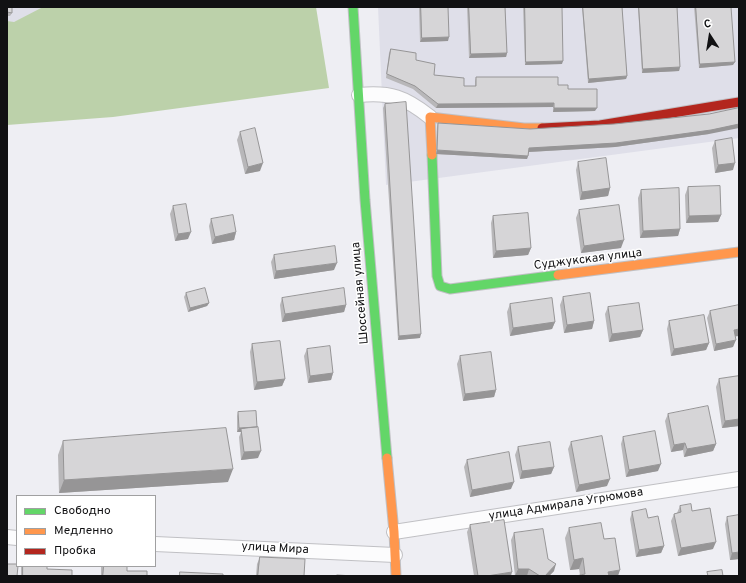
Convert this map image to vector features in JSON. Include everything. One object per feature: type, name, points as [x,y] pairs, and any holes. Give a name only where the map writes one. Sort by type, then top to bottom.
[{"type":"street","name":"Шоссейная улица","points":[[353,7],[365,207],[394,532],[396,576]]},
{"type":"street","points":[[358,95],[376,94],[396,97],[414,105],[430,117],[524,128],[600,125],[739,102]]},
{"type":"street","name":"Суджукская улица","points":[[430,117],[437,276],[440,286],[450,289],[739,252]]},
{"type":"street","name":"улица Адмирала Угрюмова","points":[[394,532],[739,479]]},
{"type":"street","name":"улица Мира","points":[[156,544],[395,555]]},
{"type":"shaded area","points":[[7,7],[52,7],[7,25]]},
{"type":"shaded area","points":[[378,7],[739,7],[739,138],[386,185]]},
{"type":"green space","points":[[43,7],[316,7],[329,88],[113,117],[7,125],[7,21],[14,22]]},
{"type":"building","points":[[7,7],[12,7],[12,13],[7,12]]},
{"type":"building","points":[[421,7],[448,7],[449,37],[422,38]]},
{"type":"building","points":[[469,7],[505,7],[507,53],[471,54]]},
{"type":"building","points":[[525,7],[562,7],[563,61],[526,62]]},
{"type":"building","points":[[583,7],[622,7],[627,76],[589,79]]},
{"type":"building","points":[[639,7],[677,7],[680,67],[643,69]]},
{"type":"building","points":[[696,7],[731,7],[735,62],[700,64]]},
{"type":"building","points":[[391,49],[416,53],[416,60],[435,64],[434,75],[464,78],[464,86],[476,86],[476,77],[558,77],[558,85],[568,85],[568,89],[597,89],[597,108],[554,108],[554,103],[438,104],[415,86],[387,74]]},
{"type":"building","points":[[406,102],[421,334],[399,336],[385,104]]},
{"type":"building","points":[[739,108],[739,124],[711,130],[616,143],[529,148],[528,156],[437,150],[438,123],[530,129],[614,124],[709,114]]},
{"type":"building","points":[[255,128],[263,163],[248,167],[240,132]]},
{"type":"building","points":[[732,138],[735,163],[718,165],[715,141]]},
{"type":"building","points":[[606,158],[610,188],[582,192],[578,162]]},
{"type":"building","points":[[720,186],[721,215],[689,216],[688,187]]},
{"type":"building","points":[[679,188],[680,229],[643,231],[641,190]]},
{"type":"building","points":[[186,204],[191,232],[178,234],[173,206]]},
{"type":"building","points":[[619,205],[624,240],[584,246],[579,210]]},
{"type":"building","points":[[528,213],[531,248],[496,251],[493,216]]},
{"type":"building","points":[[233,215],[236,232],[215,237],[211,219]]},
{"type":"building","points":[[335,246],[337,263],[276,271],[274,255]]},
{"type":"building","points":[[205,288],[209,303],[190,308],[186,293]]},
{"type":"building","points":[[344,288],[346,305],[285,314],[282,298]]},
{"type":"building","points":[[590,293],[594,321],[567,325],[563,297]]},
{"type":"building","points":[[552,298],[555,322],[513,328],[510,304]]},
{"type":"building","points":[[639,303],[643,330],[612,334],[608,307]]},
{"type":"building","points":[[739,305],[739,329],[734,330],[736,340],[716,344],[710,311]]},
{"type":"building","points":[[704,315],[709,343],[674,349],[669,321]]},
{"type":"building","points":[[280,341],[285,379],[257,382],[252,344]]},
{"type":"building","points":[[330,346],[333,373],[310,376],[307,349]]},
{"type":"building","points":[[491,352],[496,390],[465,394],[460,356]]},
{"type":"building","points":[[739,376],[739,419],[725,421],[719,379]]},
{"type":"building","points":[[708,406],[716,444],[687,449],[685,443],[674,445],[668,414]]},
{"type":"building","points":[[256,411],[257,427],[239,428],[238,412]]},
{"type":"building","points":[[258,427],[261,451],[244,452],[241,429]]},
{"type":"building","points":[[226,428],[233,469],[64,480],[63,441]]},
{"type":"building","points":[[655,431],[661,464],[629,470],[623,437]]},
{"type":"building","points":[[602,436],[610,479],[579,485],[571,442]]},
{"type":"building","points":[[550,442],[554,467],[522,471],[518,447]]},
{"type":"building","points":[[509,452],[514,482],[472,490],[467,460]]},
{"type":"building","points":[[691,504],[692,511],[710,508],[716,542],[681,548],[674,514],[681,512],[680,506]]},
{"type":"building","points":[[646,509],[648,518],[658,516],[664,546],[639,550],[632,512]]},
{"type":"building","points":[[739,515],[739,552],[732,553],[727,517]]},
{"type":"building","points":[[504,520],[512,572],[478,576],[470,525]]},
{"type":"building","points":[[601,523],[604,539],[615,538],[620,570],[608,572],[609,576],[576,576],[585,574],[583,558],[574,560],[569,528]]},
{"type":"building","points":[[543,529],[548,559],[556,564],[545,576],[540,576],[529,569],[518,569],[514,533]]},
{"type":"building","points":[[260,557],[305,559],[304,576],[258,576]]},
{"type":"building","points":[[7,564],[16,564],[16,567],[18,567],[17,576],[7,576]]},
{"type":"building","points":[[23,567],[47,567],[47,569],[72,570],[72,576],[23,576]]},
{"type":"building","points":[[104,567],[127,567],[127,571],[147,571],[147,576],[103,576]]},
{"type":"building","points":[[722,570],[723,576],[708,576],[707,572]]},
{"type":"building","points":[[180,572],[223,574],[223,576],[180,576]]},
{"type":"traffic: fast","points":[[353,7],[365,200],[387,458]]},
{"type":"traffic: fast","points":[[432,155],[437,276],[440,286],[450,289],[558,275]]},
{"type":"traffic: slow","points":[[432,155],[430,117],[524,128],[542,128]]},
{"type":"traffic: slow","points":[[558,275],[739,252]]},
{"type":"traffic: slow","points":[[387,458],[394,532],[396,576]]},
{"type":"traffic: jam","points":[[542,128],[600,125],[739,102]]}]
